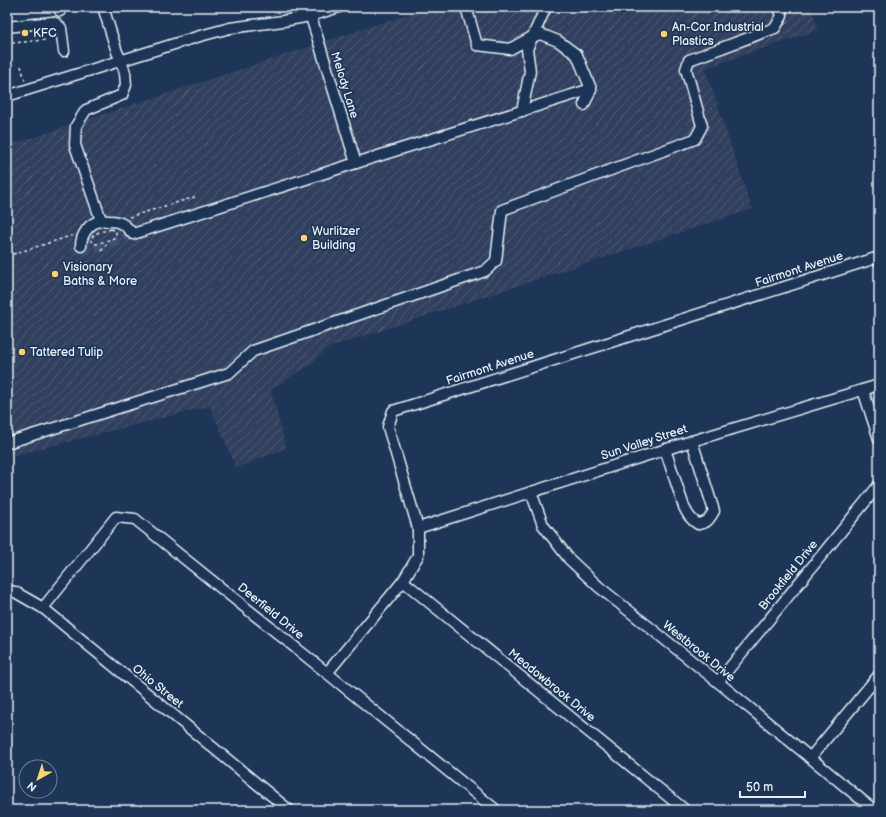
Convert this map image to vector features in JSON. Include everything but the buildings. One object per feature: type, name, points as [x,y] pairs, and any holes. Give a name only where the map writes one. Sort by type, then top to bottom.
[{"type":"street","points":[[101,220],[75,145],[76,126],[86,110],[122,95],[126,85],[125,73],[103,7]]},
{"type":"street","points":[[7,96],[200,36],[309,11],[339,7]]},
{"type":"street","points":[[466,7],[477,45],[510,49],[540,34],[558,41],[577,55],[591,89],[584,105]]},
{"type":"street","points":[[522,111],[530,71],[527,49],[546,7]]},
{"type":"street","points":[[7,443],[229,373],[253,351],[485,271],[496,260],[502,210],[695,139],[702,126],[686,69],[689,60],[775,28],[782,16],[779,7]]},
{"type":"street","name":"Melody Lane","points":[[309,11],[356,163]]},
{"type":"street","points":[[7,27],[52,22],[57,24],[61,28],[64,51]]},
{"type":"street","points":[[85,240],[87,228],[101,220],[114,221],[118,227],[124,225],[133,234],[591,89]]},
{"type":"street","name":"Fairmont Avenue","points":[[327,673],[403,581],[418,556],[418,528],[388,427],[393,411],[879,258]]},
{"type":"street","name":"Sun Valley Street","points":[[418,528],[692,441],[879,384]]},
{"type":"street","points":[[863,390],[879,439]]},
{"type":"street","points":[[665,450],[684,507],[692,520],[698,524],[705,524],[710,519],[714,511],[692,441]]},
{"type":"street","name":"Brookfield Drive","points":[[718,682],[879,485]]},
{"type":"street","name":"Westbrook Drive","points":[[531,492],[543,525],[569,559],[599,587],[874,810]]},
{"type":"street","name":"Deerfield Drive","points":[[43,608],[116,517],[135,519],[496,810]]},
{"type":"street","name":"Meadowbrook Drive","points":[[403,581],[685,810]]},
{"type":"street","name":"Ohio Street","points":[[7,590],[15,592],[43,608],[289,810]]},
{"type":"street","points":[[810,758],[879,675]]},
{"type":"path","points":[[11,37],[12,43],[45,40]]},
{"type":"path","points":[[21,66],[25,81]]},
{"type":"path","points":[[7,256],[76,234],[95,244],[105,242],[114,238],[118,227],[125,219],[194,197]]},
{"type":"path","points":[[85,240],[94,235],[118,227]]},
{"type":"path","points":[[101,251],[106,245],[105,242]]},
{"type":"shaded area","points":[[430,7],[811,7],[818,30],[705,68],[752,209],[328,348],[309,366],[271,389],[286,448],[236,468],[210,406],[7,457],[7,146]]},
{"type":"tunnel","points":[[81,246],[86,249],[93,249],[120,241],[126,236],[133,234]]},
{"type":"place","name":"KFC","points":[[25,33]]},
{"type":"place","name":"An-Cor Industrial Plastics","points":[[664,34]]},
{"type":"place","name":"Wurlitzer Building","points":[[304,238]]},
{"type":"place","name":"Visionary Baths & More","points":[[55,274]]},
{"type":"place","name":"Tattered Tulip","points":[[22,352]]}]
